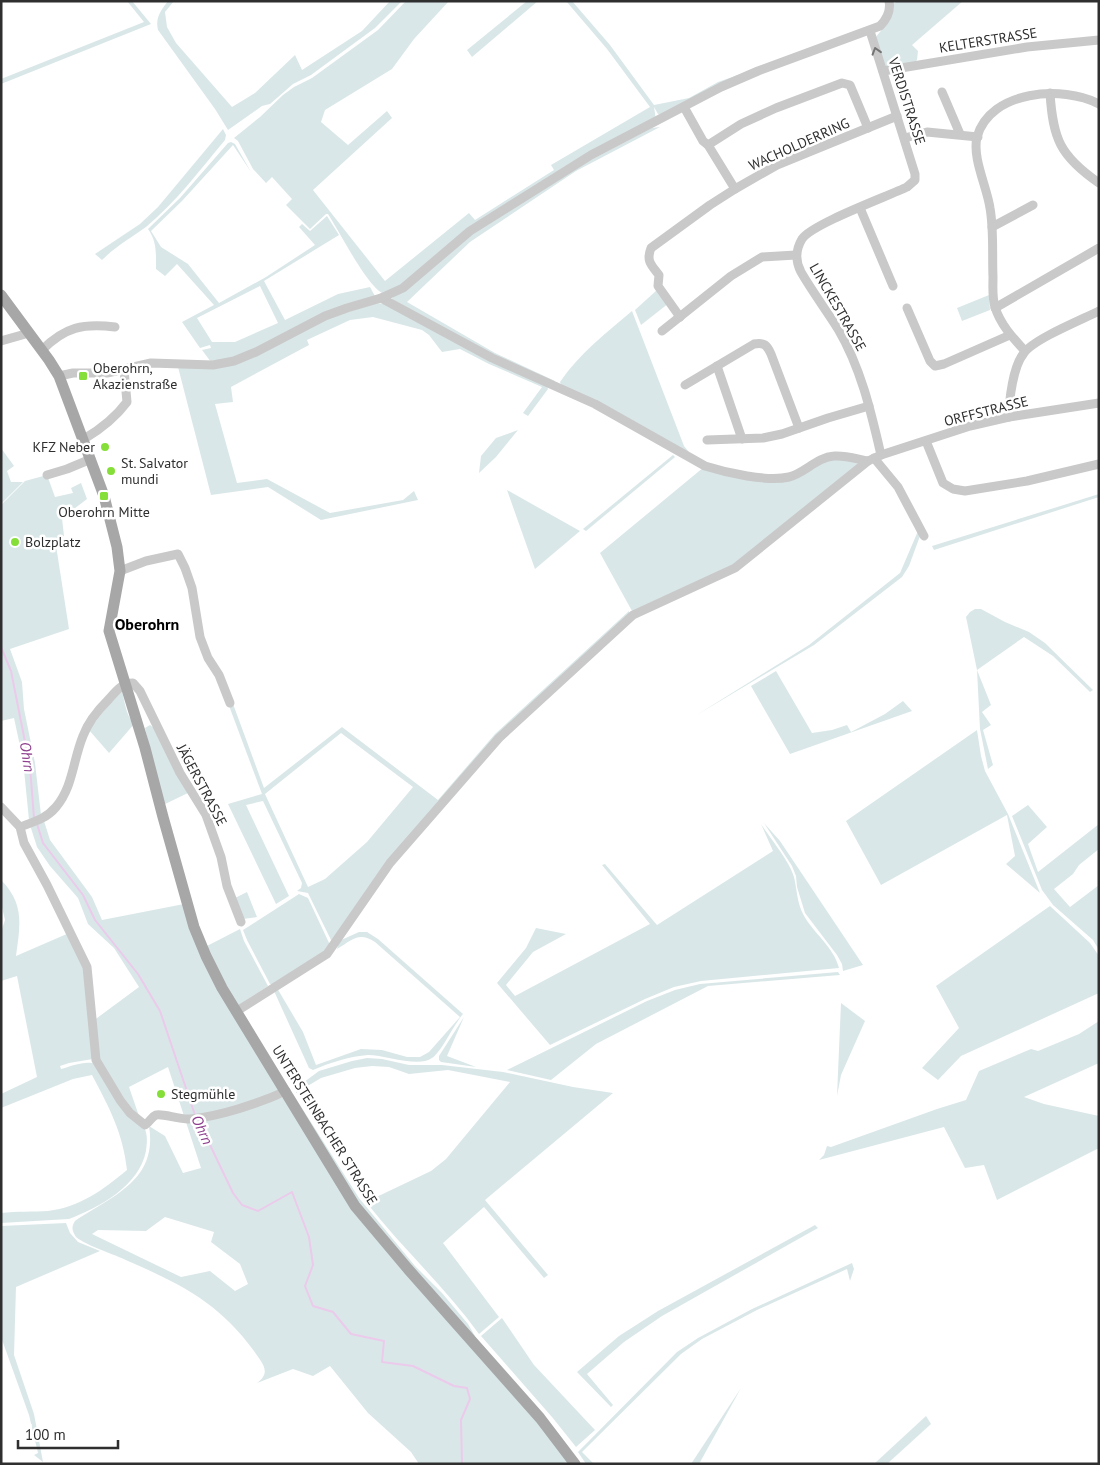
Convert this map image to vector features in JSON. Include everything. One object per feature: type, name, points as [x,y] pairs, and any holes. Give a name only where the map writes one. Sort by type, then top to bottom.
[{"type":"main road","name":"UNTERSTEINBACHER STRASSE","points":[[1,295],[59,376],[104,496],[117,547],[120,571],[109,631],[146,748],[194,927],[209,962],[356,1206],[408,1269],[540,1418],[575,1464]]},
{"type":"street","points":[[59,376],[73,373],[107,373],[151,363],[213,365],[234,361],[256,352],[325,316],[381,298],[403,288],[470,231],[591,155],[721,87],[758,70],[880,26],[886,20],[889,12],[889,1]]},
{"type":"street","name":"VERDISTRASSE","points":[[870,30],[896,116],[905,138],[915,180]]},
{"type":"street","name":"KELTERSTRASSE","points":[[882,71],[1027,47],[1099,40]]},
{"type":"street","name":"WACHOLDERRING","points":[[708,144],[741,124],[776,108],[842,83],[850,85],[868,128]]},
{"type":"street","points":[[942,92],[960,134]]},
{"type":"street","points":[[1050,93],[1052,118],[1059,142],[1072,162],[1081,171],[1099,183]]},
{"type":"street","points":[[1025,351],[1010,335],[1000,319],[993,299],[992,227],[990,208],[977,157],[978,137],[983,125],[991,114],[1005,105],[1034,94],[1050,93],[1082,96],[1099,104]]},
{"type":"street","points":[[684,107],[703,141],[708,144],[735,189]]},
{"type":"street","name":"WACHOLDERRING","points":[[680,317],[658,286],[659,274],[648,262],[651,248],[710,205],[777,166],[896,116]]},
{"type":"street","points":[[905,138],[927,132],[978,137]]},
{"type":"street","name":"LINCKESTRASSE","points":[[875,458],[869,406],[849,352],[838,330],[799,270],[796,255],[801,240],[814,228],[907,188],[915,180]]},
{"type":"street","points":[[992,227],[1033,205]]},
{"type":"street","points":[[860,208],[893,286]]},
{"type":"street","points":[[995,308],[1099,248]]},
{"type":"street","points":[[662,331],[731,276],[762,257],[796,255]]},
{"type":"street","points":[[381,298],[492,358],[595,404],[705,466],[725,472],[774,478],[788,477],[823,459],[833,456],[875,458],[898,487],[924,536]]},
{"type":"street","points":[[907,308],[930,361],[935,366],[944,364],[1010,335]]},
{"type":"street","points":[[1009,417],[1009,404],[1017,367],[1025,351],[1035,343],[1099,311]]},
{"type":"street","points":[[42,350],[52,340],[70,329],[94,324],[114,327]]},
{"type":"street","points":[[1,341],[29,333]]},
{"type":"street","points":[[685,385],[754,344],[763,343],[766,345],[799,428]]},
{"type":"street","points":[[717,366],[742,439]]},
{"type":"street","points":[[84,439],[101,429],[117,416],[128,402],[124,370]]},
{"type":"street","name":"ORFFSTRASSE","points":[[875,458],[970,426],[1009,417],[1099,403]]},
{"type":"street","points":[[707,440],[763,438],[869,406]]},
{"type":"street","points":[[926,442],[943,483],[953,489],[965,491],[1027,482],[1099,464]]},
{"type":"street","points":[[237,1011],[327,954],[390,863],[499,738],[633,615],[735,568],[875,458]]},
{"type":"street","points":[[47,475],[91,459]]},
{"type":"street","points":[[120,571],[146,561],[178,554],[192,588],[200,637],[208,658],[219,675],[230,703]]},
{"type":"street","points":[[20,827],[47,817],[65,795],[86,728],[118,688],[126,683]]},
{"type":"street","name":"JÄGERSTRASSE","points":[[126,683],[133,683],[136,686],[180,773],[206,815],[221,857],[227,886],[241,922]]},
{"type":"street","points":[[138,724],[152,719]]},
{"type":"street","points":[[1,807],[20,827],[24,843],[87,967],[96,1060],[130,1113],[145,1124],[149,1123],[157,1114],[188,1120],[229,1111],[286,1091]]},
{"type":"shaded area","points":[[127,1],[132,1],[151,24],[1,84],[1,79],[144,22]]},
{"type":"shaded area","points":[[168,1],[174,1],[165,12],[167,27],[176,43],[232,107],[255,93],[295,55],[302,70],[362,31],[390,1],[402,1],[375,28],[311,75],[293,84],[270,104],[262,106],[228,130],[158,30],[158,18]]},
{"type":"shaded area","points":[[406,1],[449,1],[414,39],[392,69],[325,110],[321,122],[348,145],[387,111],[392,118],[313,190],[385,281],[469,213],[475,220],[554,170],[551,165],[650,107],[607,49],[566,1],[572,1],[610,45],[654,105],[689,98],[718,82],[755,69],[663,116],[658,114],[654,107],[656,120],[557,173],[401,286],[384,294],[377,290],[362,271],[328,214],[310,229],[286,205],[292,199],[272,177],[266,183],[253,169],[238,141],[234,138],[283,95],[312,78],[378,30]]},
{"type":"shaded area","points":[[527,1],[538,1],[472,57],[467,50]]},
{"type":"shaded area","points":[[897,1],[963,1],[912,45],[918,51],[917,60],[914,63],[884,69],[875,38],[889,21],[892,5]]},
{"type":"shaded area","points":[[660,127],[576,171],[470,242],[407,302],[495,353],[555,381],[549,381],[492,356],[392,299],[393,296],[470,234],[560,176],[652,128]]},
{"type":"shaded area","points":[[223,129],[226,135],[225,140],[167,207],[146,227],[118,246],[102,260],[95,254],[140,224],[158,207]]},
{"type":"shaded area","points":[[228,143],[235,144],[251,172],[233,145],[182,201],[151,231],[161,247],[188,264],[219,303],[266,277],[315,245],[299,227],[302,224],[310,231],[327,216],[339,235],[264,281],[285,320],[338,294],[370,287],[376,298],[234,358],[211,362],[202,350],[211,348],[210,345],[200,348],[182,322],[214,305],[177,264],[165,276],[156,269],[154,243],[148,229],[180,198]],"holes":[[[260,286],[278,323],[235,342],[212,342],[197,318]]]},
{"type":"shaded area","points":[[657,290],[669,303],[641,325],[635,310]]},
{"type":"shaded area","points":[[989,295],[990,310],[962,321],[957,308]]},
{"type":"shaded area","points":[[377,303],[384,304],[547,386],[548,389],[528,416],[523,413],[542,387],[460,349],[442,352],[429,335],[422,330],[373,317],[350,320],[307,340],[309,345],[231,387],[233,402],[215,404],[237,483],[267,479],[330,513],[403,500],[414,491],[418,500],[321,520],[268,487],[211,495],[178,367],[213,367],[325,319]]},
{"type":"shaded area","points":[[632,311],[684,446],[693,457],[561,385],[560,382],[567,372],[584,353]]},
{"type":"shaded area","points":[[518,430],[496,457],[479,473],[481,456],[496,438]]},
{"type":"shaded area","points":[[1,448],[14,466],[7,471],[11,482],[23,482],[1,504]]},
{"type":"shaded area","points":[[673,455],[675,457],[586,531],[583,529]]},
{"type":"shaded area","points":[[833,459],[862,462],[746,559],[632,611],[600,553],[704,467],[775,480]]},
{"type":"shaded area","points":[[47,475],[55,497],[73,493],[71,488],[81,483],[87,499],[62,518],[64,536],[55,539],[69,629],[10,649],[22,682],[24,709],[35,763],[41,815],[29,820],[23,760],[14,718],[1,721],[1,505],[25,481]]},
{"type":"shaded area","points":[[507,490],[580,531],[535,569]]},
{"type":"shaded area","points":[[1099,494],[1099,497],[934,550],[932,546]]},
{"type":"shaded area","points":[[918,531],[920,536],[909,566],[902,577],[814,645],[695,716],[809,645],[900,573]]},
{"type":"shaded area","points":[[975,609],[981,609],[1029,632],[1045,643],[1093,690],[1090,692],[1053,656],[1024,637],[977,670],[966,617]]},
{"type":"shaded area","points":[[629,611],[629,616],[440,802],[438,801],[335,940],[331,940],[308,893],[297,891],[301,888],[302,883],[263,801],[246,805],[289,896],[276,904],[228,804],[262,794],[225,695],[229,693],[264,788],[342,727],[438,800],[495,734]],"holes":[[[341,733],[413,787],[367,842],[325,879],[308,887],[265,794]]]},
{"type":"shaded area","points":[[977,670],[991,705],[982,712],[991,725],[983,730],[993,765],[988,769],[980,729]]},
{"type":"shaded area","points":[[776,671],[812,733],[832,730],[847,725],[851,732],[885,714],[903,701],[912,711],[790,754],[751,686]]},
{"type":"shaded area","points":[[122,692],[128,713],[135,723],[109,753],[89,730],[117,694]]},
{"type":"shaded area","points":[[150,725],[154,728],[188,793],[163,805],[145,728]]},
{"type":"shaded area","points":[[977,730],[985,771],[1008,814],[1040,893],[1006,864],[1015,856],[1007,815],[881,885],[846,821]]},
{"type":"shaded area","points":[[1028,805],[1047,827],[1028,844],[1038,872],[1099,824],[1099,849],[1054,889],[1070,907],[1099,885],[1099,950],[1093,940],[1053,905],[1042,890],[1012,816]]},
{"type":"shaded area","points":[[44,821],[50,840],[92,897],[102,920],[184,904],[279,1087],[279,1097],[286,1099],[331,1171],[538,1420],[571,1464],[419,1464],[411,1452],[368,1413],[330,1366],[313,1376],[293,1369],[257,1383],[262,1379],[265,1371],[262,1363],[241,1334],[213,1307],[165,1278],[94,1247],[76,1237],[72,1229],[75,1221],[117,1194],[139,1174],[146,1161],[150,1145],[149,1126],[165,1136],[183,1173],[201,1168],[168,1067],[129,1087],[140,1119],[101,1068],[93,1021],[139,987],[114,948],[88,924],[78,898],[50,866],[37,847],[30,825]],"holes":[[[165,1217],[214,1232],[211,1242],[240,1264],[248,1284],[235,1291],[210,1271],[181,1277],[92,1234],[98,1230],[146,1231]]]},
{"type":"shaded area","points":[[764,823],[780,841],[863,965],[843,971],[842,964],[837,955],[805,913],[792,866]]},
{"type":"shaded area","points":[[761,824],[792,871],[799,905],[803,914],[833,953],[839,968],[701,981],[674,987],[550,1045],[497,983],[526,948],[536,928],[566,934],[533,952],[506,985],[515,996],[650,924],[602,865],[605,864],[657,925],[773,851]]},
{"type":"shaded area","points":[[1,880],[14,898],[19,916],[16,956],[69,933],[86,968],[93,1059],[69,1063],[60,1066],[61,1069],[83,1063],[96,1064],[144,1127],[146,1133],[146,1151],[142,1163],[127,1185],[117,1194],[69,1219],[1,1223],[1,1213],[48,1211],[81,1202],[100,1191],[127,1170],[119,1132],[92,1075],[73,1079],[1,1108],[1,1094],[37,1077],[17,976],[1,981],[1,932],[5,920],[1,903]]},
{"type":"shaded area","points":[[247,892],[257,917],[243,919],[235,898]]},
{"type":"shaded area","points":[[299,894],[308,898],[330,948],[277,984],[270,984],[243,930]]},
{"type":"shaded area","points":[[1050,906],[1090,943],[1099,956],[1099,993],[961,1056],[938,1080],[922,1068],[959,1028],[936,986]]},
{"type":"shaded area","points":[[240,929],[244,941],[268,986],[239,1005],[236,1004],[205,947]]},
{"type":"shaded area","points":[[359,932],[367,932],[378,939],[463,1014],[436,1055],[432,1058],[419,1062],[368,1055],[340,1060],[313,1070],[309,1068],[274,991],[277,988],[303,1032],[316,1065],[361,1049],[382,1050],[407,1057],[420,1057],[429,1052],[460,1017],[375,942],[360,937],[351,940],[337,949],[339,941]]},
{"type":"shaded area","points":[[838,972],[840,975],[708,986],[596,1044],[551,1080],[507,1070],[647,1001],[675,990],[700,984]]},
{"type":"shaded area","points":[[841,1003],[865,1021],[841,1075],[837,1096]]},
{"type":"shaded area","points":[[464,1017],[447,1056],[476,1067],[441,1062],[439,1060],[439,1056]]},
{"type":"shaded area","points":[[1099,1021],[1099,1063],[1024,1097],[1044,1104],[1099,1116],[1099,1148],[997,1200],[984,1165],[965,1168],[944,1127],[819,1160],[824,1155],[827,1146],[831,1147],[966,1100],[979,1071],[1031,1049],[1038,1051],[1079,1034]]},
{"type":"shaded area","points":[[367,1058],[409,1065],[442,1065],[503,1072],[573,1087],[613,1093],[485,1200],[548,1275],[544,1278],[484,1207],[443,1243],[499,1317],[479,1334],[452,1300],[366,1202],[431,1171],[446,1159],[510,1082],[448,1070],[409,1074],[389,1067],[372,1066],[355,1068],[321,1078],[296,1093],[296,1088],[319,1071]]},
{"type":"shaded area","points":[[293,1094],[359,1198],[415,1266],[442,1293],[468,1324],[475,1336],[474,1338],[360,1206],[291,1095]]},
{"type":"shaded area","points":[[66,1223],[70,1233],[78,1242],[100,1251],[16,1287],[14,1355],[34,1414],[43,1462],[34,1455],[38,1453],[29,1415],[1,1337],[1,1226]]},
{"type":"shaded area","points":[[815,1225],[818,1228],[662,1316],[624,1342],[587,1374],[613,1405],[611,1407],[577,1372],[619,1336],[658,1311]]},
{"type":"shaded area","points":[[852,1263],[854,1269],[850,1281],[847,1269],[757,1310],[702,1339],[681,1354],[582,1452],[594,1464],[586,1464],[578,1452],[677,1352],[698,1338],[752,1309]]},
{"type":"shaded area","points":[[502,1318],[534,1365],[595,1430],[576,1447],[481,1336]]},
{"type":"shaded area","points":[[741,1388],[699,1464],[691,1464]]},
{"type":"shaded area","points":[[926,1416],[931,1424],[887,1464],[874,1464]]},
{"type":"waterway","name":"Ohrn","points":[[1,647],[11,671],[30,767],[34,818]]},
{"type":"waterway","name":"Ohrn","points":[[37,824],[43,843],[83,895],[95,920],[138,974],[160,1011],[195,1115]]},
{"type":"waterway","name":"Ohrn","points":[[199,1122],[233,1193],[242,1205],[258,1211],[292,1192],[309,1237],[313,1265],[305,1286],[313,1306],[333,1312],[351,1334],[384,1341],[382,1362],[413,1366],[454,1386],[467,1388],[470,1399],[461,1420],[462,1464]]},
{"type":"place","name":"Oberohrn, Akazienstraße","points":[[83,376]]},
{"type":"place","name":"KFZ Neber","points":[[105,447]]},
{"type":"place","name":"St. Salvator mundi","points":[[111,471]]},
{"type":"place","name":"Oberohrn Mitte","points":[[104,496]]},
{"type":"place","name":"Bolzplatz","points":[[15,542]]},
{"type":"place","name":"Stegmühle","points":[[161,1094]]},
{"type":"district","name":"Oberohrn","points":[[147,624]]}]
